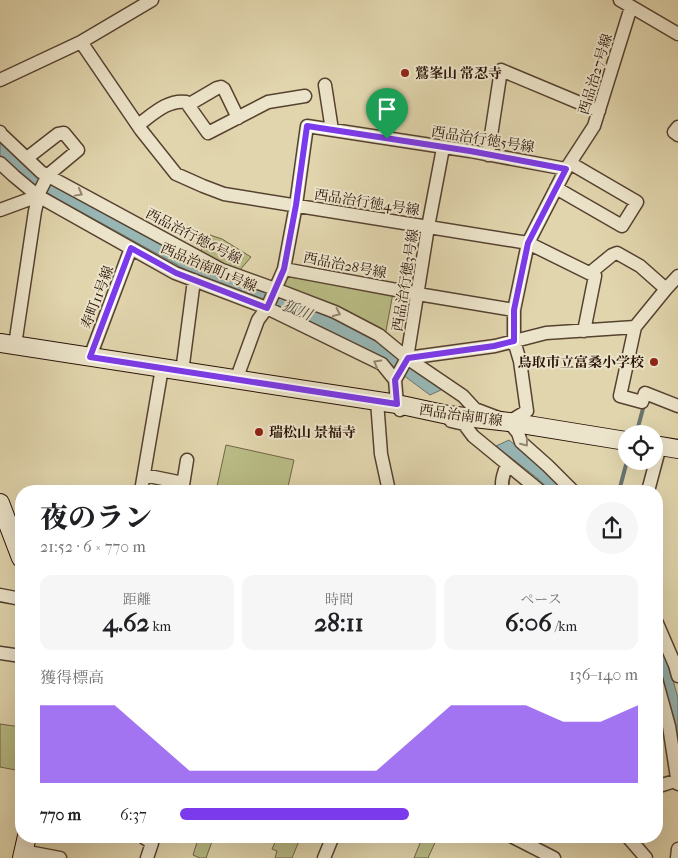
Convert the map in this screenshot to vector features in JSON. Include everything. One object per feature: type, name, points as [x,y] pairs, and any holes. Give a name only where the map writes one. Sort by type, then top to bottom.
[{"type":"street","points":[[0,80],[81,42],[152,0]]},
{"type":"street","points":[[620,0],[678,34]]},
{"type":"street","name":"西品治27号線","points":[[509,422],[527,411],[520,361],[514,341],[514,310],[528,243],[568,166],[594,126],[631,7]]},
{"type":"street","name":"西品治行徳4号線","points":[[81,42],[138,125],[176,174],[224,194],[528,243],[590,273]]},
{"type":"street","points":[[488,154],[501,70],[599,111]]},
{"type":"street","points":[[325,85],[332,130]]},
{"type":"street","points":[[188,105],[221,87],[224,89],[238,118]]},
{"type":"street","points":[[138,125],[164,106],[180,101],[186,102],[208,133],[268,102],[305,96]]},
{"type":"street","name":"西品治行徳5号線","points":[[307,126],[568,166]]},
{"type":"street","name":"西品治28号線","points":[[307,126],[296,205],[284,269],[514,310]]},
{"type":"street","points":[[678,127],[674,132],[678,136]]},
{"type":"street","name":"西品治行徳6号線","points":[[0,132],[41,172],[222,270],[335,312],[379,335],[407,360],[463,396],[475,409],[509,422]]},
{"type":"street","points":[[7,344],[38,196],[48,175],[78,150],[64,133],[58,134],[27,158]]},
{"type":"street","name":"西品治行徳3号線","points":[[407,360],[428,227],[443,148]]},
{"type":"street","name":"西品治南町1号線","points":[[0,163],[38,196],[176,273],[267,308],[382,364],[397,377]]},
{"type":"street","points":[[556,188],[622,226],[636,202],[568,166]]},
{"type":"street","points":[[0,210],[38,196]]},
{"type":"street","name":"寿町11号線","points":[[90,357],[131,248]]},
{"type":"street","points":[[584,331],[595,276],[590,273],[612,255],[617,253],[640,266],[666,289]]},
{"type":"street","points":[[236,380],[258,320],[267,308],[284,269]]},
{"type":"street","points":[[678,276],[635,327],[620,396],[642,402],[646,393],[678,406]]},
{"type":"street","points":[[182,372],[194,280]]},
{"type":"street","points":[[533,485],[473,436],[464,424],[401,411],[397,404],[397,377],[407,360],[494,346],[546,333],[635,327]]},
{"type":"street","name":"西品治南町線","points":[[7,344],[397,404],[448,415],[509,422],[618,440]]},
{"type":"street","points":[[142,485],[162,368]]},
{"type":"street","points":[[377,401],[381,454],[388,485]]},
{"type":"street","points":[[509,422],[518,433],[521,442],[567,485]]},
{"type":"street","points":[[663,447],[678,449]]},
{"type":"street","points":[[183,485],[187,460]]},
{"type":"street","points":[[502,485],[502,479],[508,464]]},
{"type":"street","points":[[649,485],[652,470]]},
{"type":"street","points":[[144,475],[176,485]]},
{"type":"street","points":[[0,503],[15,542]]},
{"type":"street","points":[[0,595],[15,598]]},
{"type":"street","points":[[663,637],[676,666],[678,676]]},
{"type":"street","points":[[0,653],[15,655]]},
{"type":"street","points":[[663,704],[669,726],[678,784]]},
{"type":"street","points":[[663,785],[678,780]]},
{"type":"street","points":[[147,858],[152,843]]},
{"type":"street","points":[[324,858],[330,843]]},
{"type":"street","points":[[525,843],[554,858]]},
{"type":"street","points":[[633,843],[646,858]]},
{"type":"street","points":[[24,848],[60,858]]},
{"type":"street","points":[[678,849],[678,858]]},
{"type":"green space","points":[[210,235],[222,239],[251,257],[240,270],[200,252]]},
{"type":"green space","points":[[289,277],[393,293],[385,336],[329,304],[283,286],[284,279]]},
{"type":"green space","points":[[226,445],[294,460],[288,485],[217,485]]},
{"type":"green space","points":[[0,724],[15,726],[15,770],[0,767]]},
{"type":"green space","points":[[197,843],[211,843],[206,858],[193,855]]},
{"type":"green space","points":[[275,843],[298,843],[292,858],[275,858],[277,851],[272,849]]},
{"type":"green space","points":[[420,843],[435,843],[428,858],[414,858]]},
{"type":"water","name":"狐川","points":[[0,138],[80,195],[318,309],[369,336],[443,389],[430,395],[403,375],[351,342],[265,302],[190,272],[58,199],[33,184],[0,157]]},
{"type":"water","points":[[509,440],[561,485],[545,485],[496,446]]},
{"type":"water","points":[[663,650],[678,698],[678,750],[663,685]]},
{"type":"waterway","points":[[639,425],[644,405]]},
{"type":"waterway","points":[[621,485],[625,470]]},
{"type":"place","name":"鷲峯山 常忍寺","points":[[405,73]]},
{"type":"place","name":"鳥取市立富桑小学校","points":[[654,362]]},
{"type":"place","name":"瑞松山 景福寺","points":[[259,432]]},
{"type":"route","points":[[307,126],[387,139],[470,151],[566,169],[528,243],[514,310],[514,341],[494,346],[408,358],[395,380],[397,404],[90,357],[131,248],[176,273],[267,308],[284,269],[296,205],[307,126]]}]
